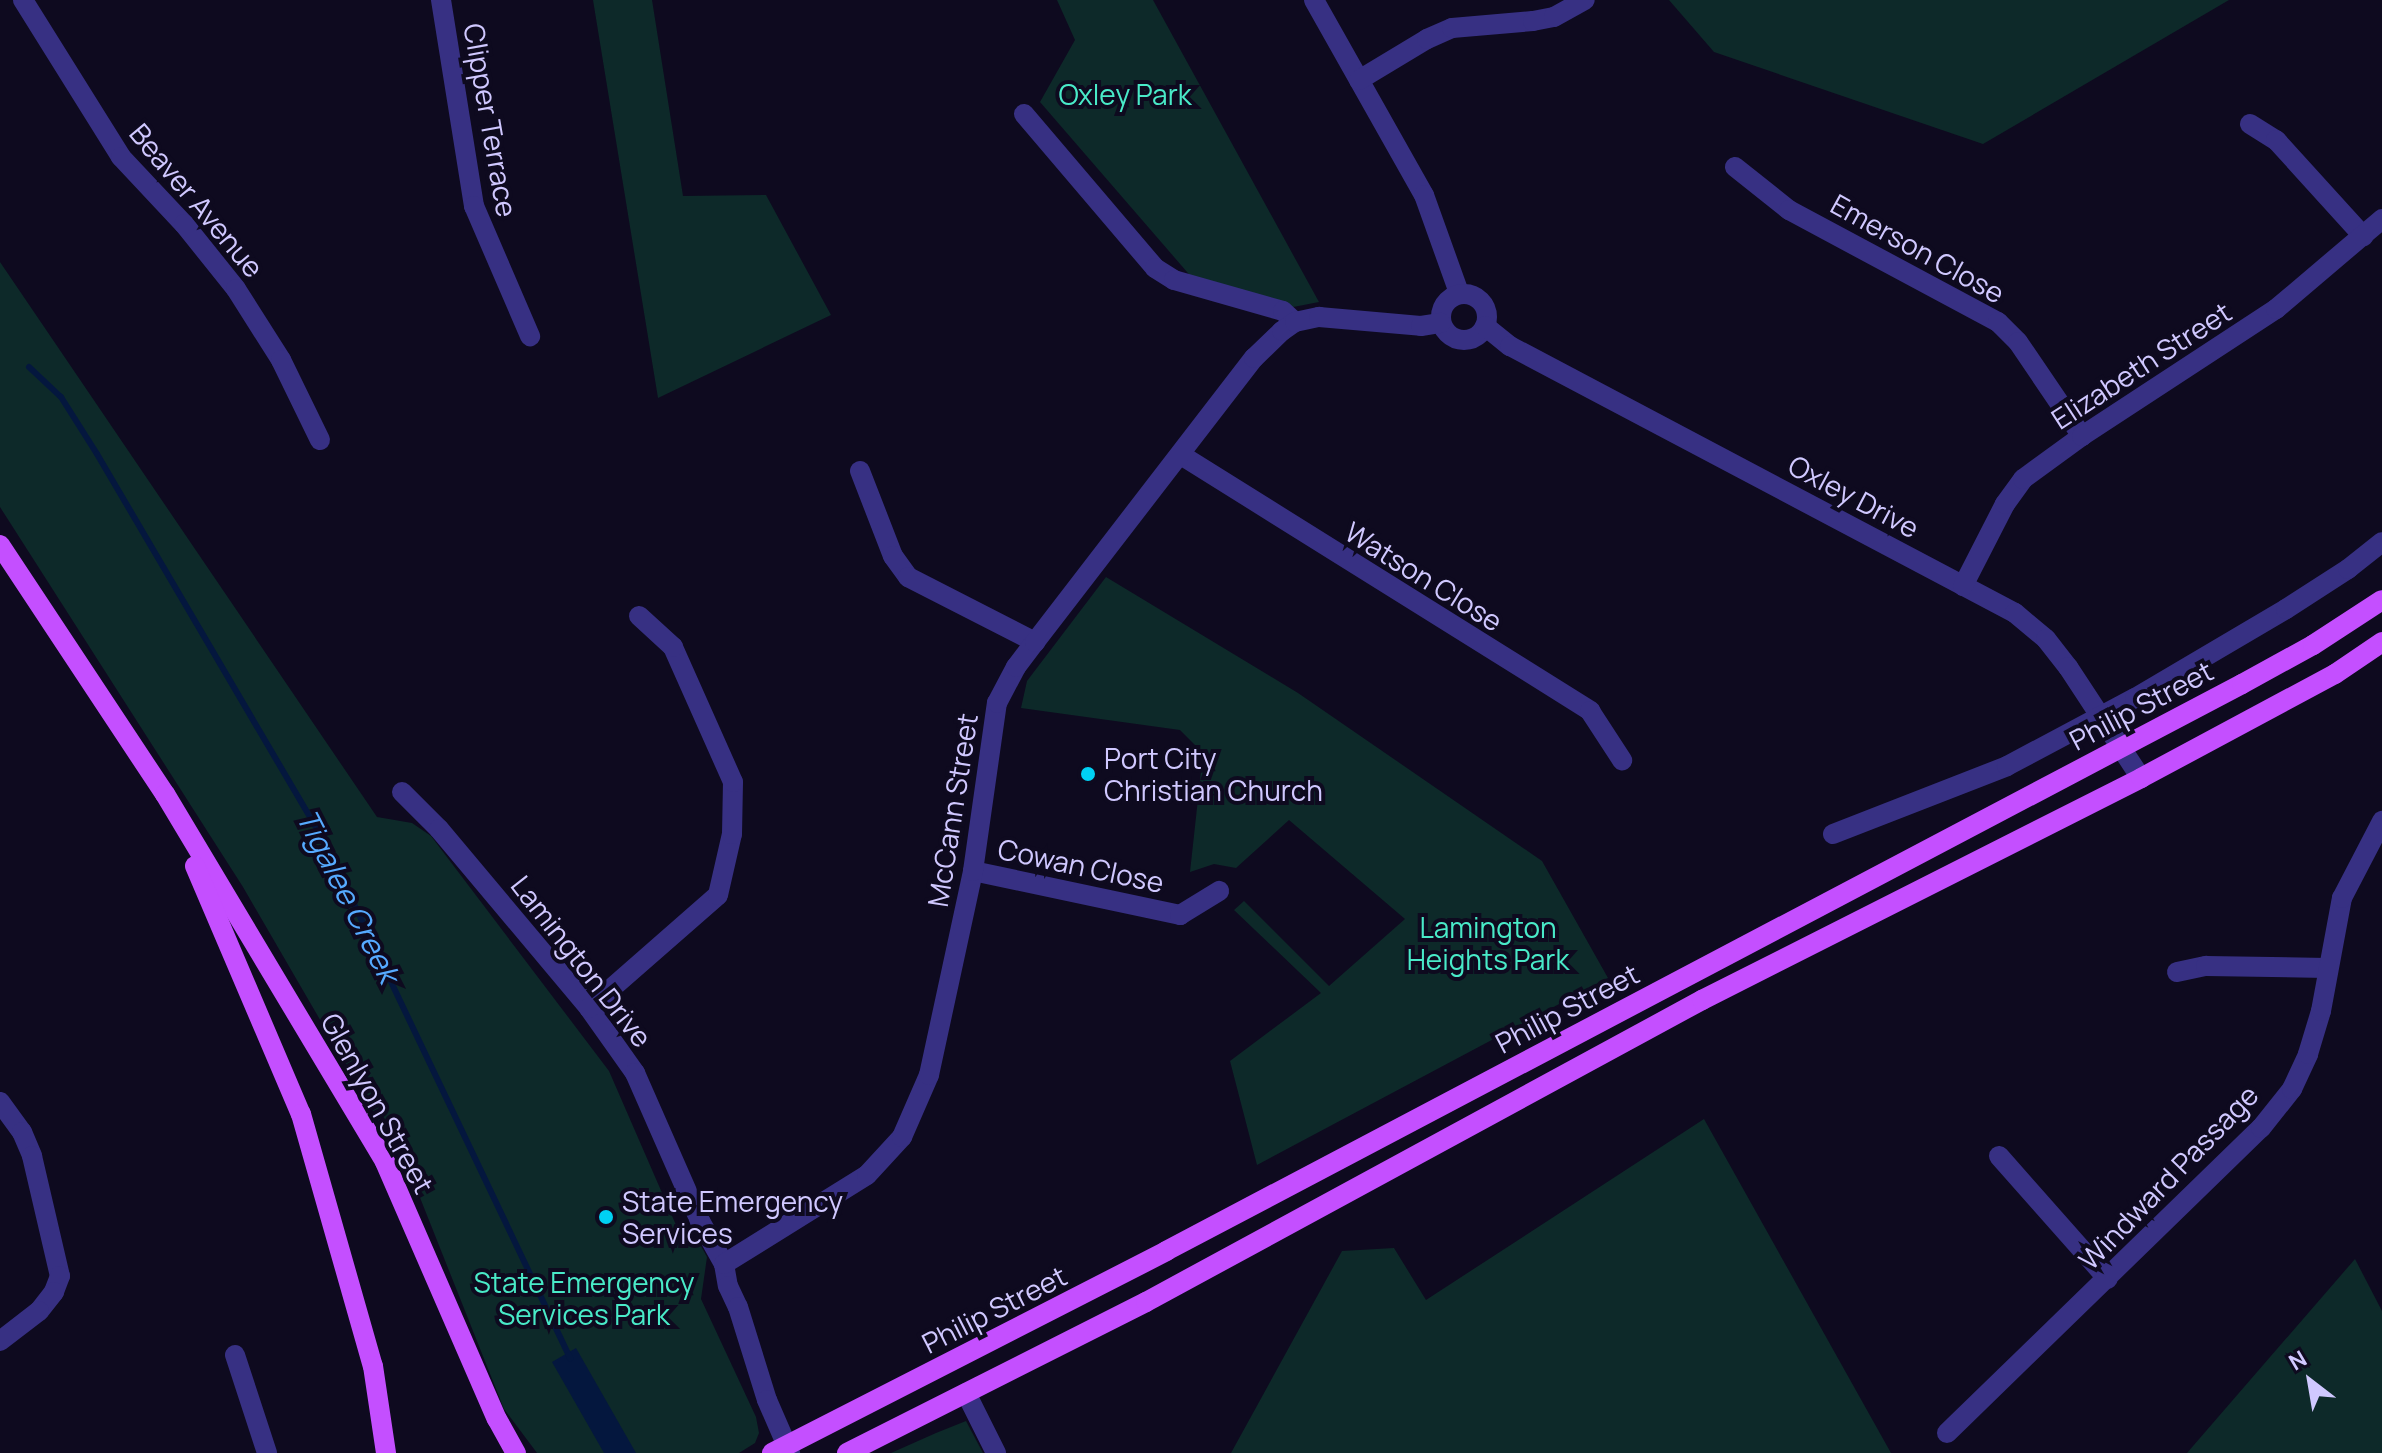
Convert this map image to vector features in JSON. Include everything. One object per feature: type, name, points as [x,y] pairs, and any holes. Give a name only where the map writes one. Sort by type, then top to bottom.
[{"type":"main road","name":"Glenlyon Street","points":[[0,545],[165,794],[385,1162],[497,1419],[516,1453]]},
{"type":"main road","name":"Philip Street","points":[[783,1451],[2313,645],[2382,600]]},
{"type":"main road","name":"Philip Street","points":[[847,1453],[1327,1206],[1702,1000],[2141,778],[2335,674],[2382,642]]},
{"type":"main road","name":"Glenlyon Street","points":[[165,794],[301,1114],[373,1366],[386,1453]]},
{"type":"street","name":"Beaver Avenue","points":[[23,0],[121,157],[184,224],[236,289],[281,360],[320,440]]},
{"type":"street","name":"Clipper Terrace","points":[[441,0],[474,206],[530,336]]},
{"type":"street","points":[[1314,0],[1429,205],[1459,293]]},
{"type":"street","points":[[1359,80],[1427,39],[1452,28],[1554,17],[1585,0]]},
{"type":"street","points":[[1024,114],[1155,268],[1174,280],[1283,311],[1295,322],[1319,317],[1421,326],[1441,323]]},
{"type":"street","points":[[2250,124],[2276,140],[2363,236]]},
{"type":"street","name":"Emerson Close","points":[[1735,167],[1789,210],[1998,322],[2018,342],[2082,436]]},
{"type":"street","name":"Elizabeth Street","points":[[1963,586],[2005,504],[2023,479],[2082,436],[2276,309],[2382,219]]},
{"type":"street","points":[[1459,293],[1476,296],[1486,310],[1485,326],[1474,338],[1466,340],[1450,336],[1441,323],[1444,304],[1459,293]]},
{"type":"street","name":"McCann Street","points":[[724,1264],[867,1175],[902,1137],[929,1075],[973,871],[997,703],[1016,667],[1254,358],[1295,322]]},
{"type":"street","name":"Oxley Drive","points":[[1485,326],[1510,346],[2015,613],[2046,639],[2103,715],[2141,778]]},
{"type":"street","name":"Watson Close","points":[[1181,455],[1590,711],[1622,760]]},
{"type":"street","points":[[860,471],[893,556],[908,577],[1035,642]]},
{"type":"street","points":[[1833,834],[2007,766],[2103,715],[2286,609],[2348,569],[2382,542]]},
{"type":"street","points":[[589,1008],[718,895],[732,834],[733,782],[673,647],[639,616]]},
{"type":"street","name":"Lamington Drive","points":[[402,792],[439,829],[589,1008],[635,1073],[700,1221],[724,1264],[728,1286],[738,1307],[783,1451]]},
{"type":"street","name":"Windward Passage","points":[[1947,1433],[2261,1128],[2292,1089],[2308,1054],[2321,1011],[2342,898],[2382,821]]},
{"type":"street","name":"Cowan Close","points":[[973,871],[1180,915],[1219,891]]},
{"type":"street","points":[[2177,972],[2206,966],[2327,968]]},
{"type":"street","points":[[0,1102],[22,1132],[32,1156],[60,1276],[54,1292],[39,1311],[0,1341]]},
{"type":"street","points":[[1999,1156],[2108,1279]]},
{"type":"street","points":[[235,1355],[267,1453]]},
{"type":"street","points":[[966,1393],[996,1453]]},
{"type":"green space","points":[[593,0],[652,0],[683,196],[766,195],[831,315],[658,398]]},
{"type":"green space","name":"Oxley Park","points":[[1057,0],[1153,0],[1319,302],[1288,308],[1200,287],[1040,102],[1075,40]]},
{"type":"green space","points":[[1669,0],[2229,0],[1983,144],[1714,52]]},
{"type":"green space","name":"State Emergency Services Park","points":[[0,262],[377,817],[412,823],[431,836],[609,1071],[676,1225],[701,1246],[707,1257],[701,1299],[756,1417],[759,1433],[755,1443],[739,1453],[537,1453],[504,1409],[413,1180],[243,887],[0,507]]},
{"type":"green space","name":"Lamington Heights Park","points":[[1106,577],[1298,693],[1542,861],[1608,978],[1257,1165],[1230,1061],[1321,993],[1234,910],[1244,901],[1329,986],[1405,919],[1289,820],[1236,868],[1214,864],[1190,872],[1203,753],[1180,730],[1021,708],[1027,681]]},
{"type":"green space","points":[[1704,1119],[1891,1453],[1231,1453],[1342,1251],[1394,1248],[1426,1300]]},
{"type":"green space","points":[[2355,1259],[2382,1311],[2382,1453],[2187,1453]]},
{"type":"green space","points":[[966,1421],[983,1453],[891,1453],[936,1433]]},
{"type":"water","points":[[576,1348],[636,1453],[604,1453],[552,1362]]},
{"type":"waterway","name":"Tigalee Creek","points":[[29,367],[61,397],[97,454],[324,841],[570,1358]]},
{"type":"place","name":"Port City Christian Church","points":[[1088,774]]},
{"type":"place","name":"State Emergency Services","points":[[606,1217]]}]
